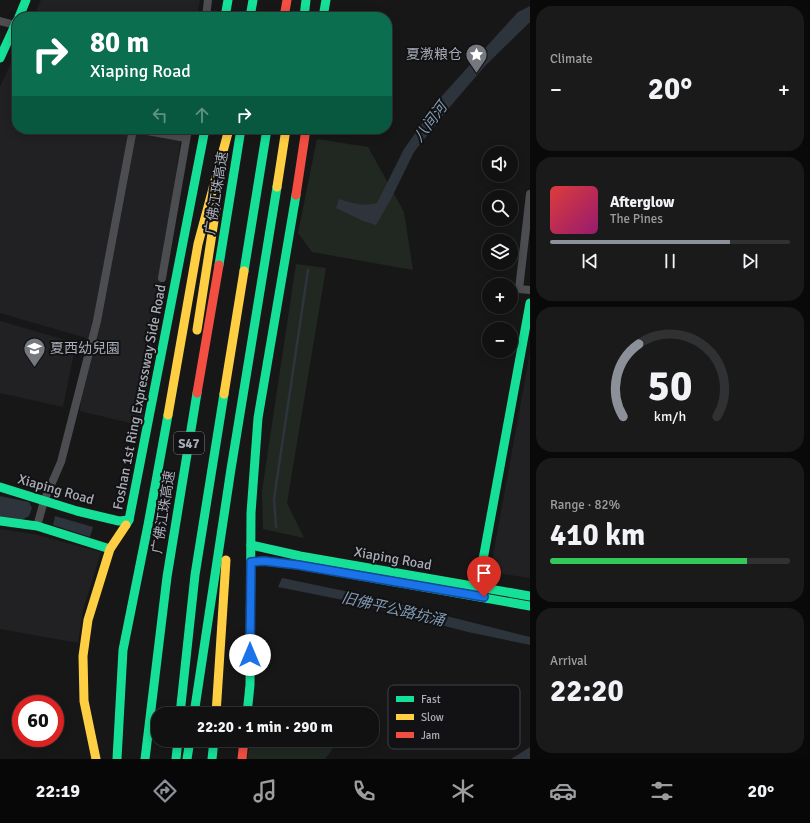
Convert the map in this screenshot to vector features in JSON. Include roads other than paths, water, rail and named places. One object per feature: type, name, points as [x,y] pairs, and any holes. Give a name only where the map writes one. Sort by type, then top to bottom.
[{"type":"main road","points":[[21,12],[26,0]]},
{"type":"main road","points":[[226,12],[228,0]]},
{"type":"main road","points":[[251,12],[253,0]]},
{"type":"main road","points":[[285,12],[287,0]]},
{"type":"main road","points":[[305,12],[306,0]]},
{"type":"main road","points":[[324,12],[326,0]]},
{"type":"main road","points":[[0,58],[12,32]]},
{"type":"main road","name":"Foshan 1st Ring Expressway Side Road","points":[[96,759],[84,701],[83,656],[88,620],[110,548],[128,520],[204,134]]},
{"type":"main road","points":[[117,759],[123,650],[148,525],[198,244],[228,134]]},
{"type":"main road","name":"广佛江珠高速","points":[[145,759],[172,547],[240,134]]},
{"type":"main road","name":"S47","points":[[181,707],[195,576],[266,134]]},
{"type":"main road","points":[[195,707],[231,469],[285,134]]},
{"type":"main road","points":[[248,707],[250,686],[251,513],[258,418],[283,275],[305,134]]},
{"type":"main road","points":[[196,339],[226,141]]},
{"type":"main road","points":[[478,587],[530,303]]},
{"type":"main road","points":[[172,547],[173,485],[185,408]]},
{"type":"main road","points":[[216,707],[231,469]]},
{"type":"main road","name":"Xiaping Road","points":[[0,487],[77,511],[119,521],[128,520]]},
{"type":"main road","points":[[0,521],[37,526],[110,548]]},
{"type":"main road","name":"Xiaping Road","points":[[251,545],[300,556],[530,596]]},
{"type":"main road","name":"Xiaping Road","points":[[251,562],[264,561],[298,565],[530,606]]},
{"type":"main road","points":[[176,759],[177,747]]},
{"type":"main road","points":[[187,759],[189,747]]},
{"type":"main road","points":[[212,759],[213,747]]},
{"type":"main road","points":[[242,759],[243,747]]},
{"type":"street","points":[[207,12],[208,0]]},
{"type":"street","points":[[0,21],[12,21]]},
{"type":"street","points":[[37,526],[44,501],[61,462],[97,321],[133,134]]},
{"type":"street","points":[[163,134],[186,138]]},
{"type":"street","points":[[162,278],[187,134]]},
{"type":"street","points":[[530,194],[519,289],[530,290]]},
{"type":"water","name":"八间河","points":[[530,6],[530,23],[485,66],[414,152],[390,201],[376,225],[363,221],[336,208],[339,199],[363,205],[377,203],[404,149],[440,98],[518,12]]},
{"type":"water","points":[[0,496],[29,502],[32,508],[29,516],[20,521],[0,517]]},
{"type":"water","points":[[55,516],[93,527],[90,537],[53,525]]},
{"type":"water","name":"旧佛平公路坑涌","points":[[282,578],[359,594],[530,637],[530,645],[468,632],[348,601],[278,587]]},
{"type":"water","points":[[530,747],[530,759],[511,759]]},
{"type":"waterway","points":[[276,527],[274,499],[308,270]]},
{"type":"place","name":"夏漖粮仓","points":[[477,74]]},
{"type":"place","name":"夏西幼兒園","points":[[35,368]]}]
